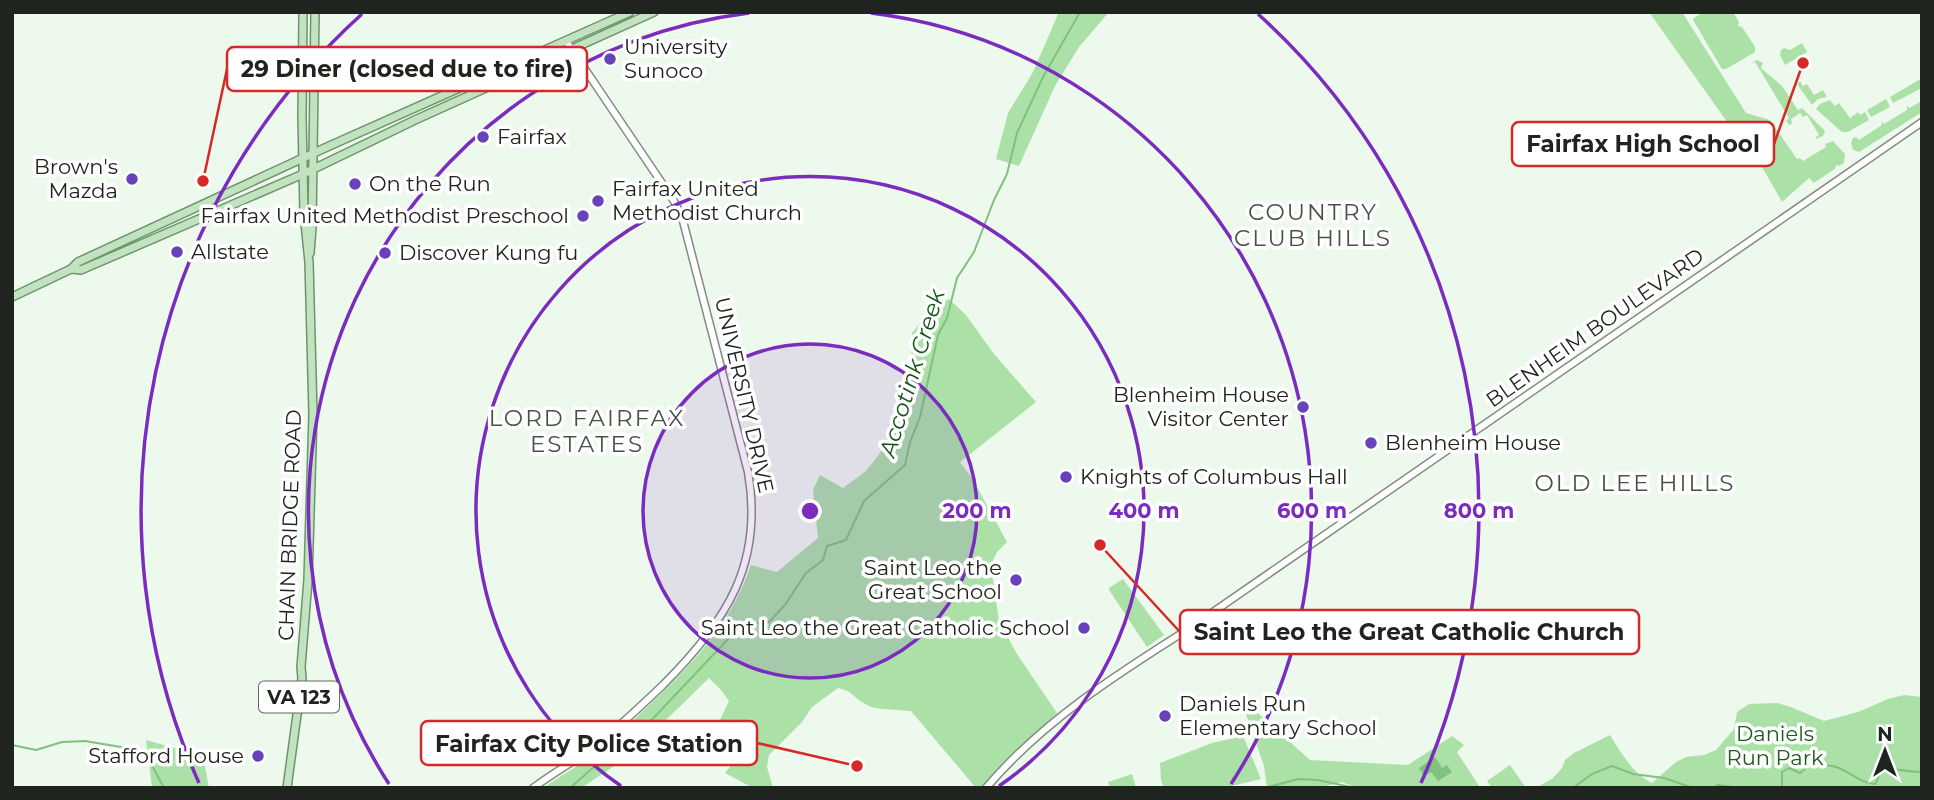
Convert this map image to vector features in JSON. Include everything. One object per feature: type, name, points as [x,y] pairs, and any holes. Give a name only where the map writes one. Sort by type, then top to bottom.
[{"type":"main road","name":"CHAIN BRIDGE ROAD","points":[[287,788],[302,678],[313,414],[309,262],[304,228],[303,12]]},
{"type":"main road","name":"CHAIN BRIDGE ROAD","points":[[309,262],[312,234],[312,12]]},
{"type":"main road","points":[[303,44],[308,38],[312,12]]},
{"type":"main road","points":[[12,297],[71,269],[78,262],[629,12]]},
{"type":"main road","points":[[71,269],[81,270],[303,174],[653,12]]},
{"type":"main road","name":"UNIVERSITY DRIVE","points":[[533,788],[617,728],[702,644],[739,583],[748,555],[752,522],[748,472],[682,217],[674,201],[566,41]]},
{"type":"main road","name":"BLENHEIM BOULEVARD","points":[[986,788],[1031,742],[1068,710],[1922,122]]},
{"type":"green space","points":[[1059,12],[1109,12],[1079,47],[1055,86],[1019,166],[996,159],[1008,113],[1033,72]]},
{"type":"green space","points":[[1649,12],[1682,12],[1746,113],[1770,120],[1797,159],[1803,161],[1833,141],[1845,154],[1844,163],[1837,165],[1814,183],[1809,178],[1782,202],[1762,167]]},
{"type":"green space","points":[[1703,12],[1733,12],[1739,22],[1738,26],[1742,27],[1755,47],[1755,52],[1722,69],[1693,20]]},
{"type":"green space","points":[[1802,43],[1807,52],[1785,65],[1780,55],[1781,50],[1790,50]]},
{"type":"green space","points":[[1757,60],[1763,63],[1761,68],[1782,86],[1798,110],[1802,108],[1825,131],[1823,136],[1816,139],[1819,135],[1807,115],[1803,117],[1800,113],[1791,119],[1792,124],[1789,125],[1786,121],[1789,118],[1755,62],[1751,63]]},
{"type":"green space","points":[[1922,78],[1922,88],[1893,103],[1890,97]]},
{"type":"green space","points":[[1800,81],[1803,86],[1807,84],[1814,95],[1823,90],[1827,97],[1818,99],[1812,105],[1797,84]]},
{"type":"green space","points":[[1886,99],[1890,107],[1871,117],[1867,110]]},
{"type":"green space","points":[[1830,100],[1835,106],[1839,103],[1850,118],[1858,112],[1860,115],[1865,112],[1869,120],[1848,132],[1842,132],[1816,109]]},
{"type":"green space","points":[[1922,101],[1922,112],[1859,152],[1853,150],[1853,138],[1859,140],[1882,125],[1881,121],[1884,124],[1907,110],[1907,105],[1909,108]]},
{"type":"green space","points":[[949,299],[966,315],[994,354],[1036,402],[960,462],[972,478],[1007,542],[997,552],[991,565],[999,621],[1017,654],[1057,713],[980,788],[976,788],[911,711],[871,707],[848,691],[838,688],[812,707],[802,722],[769,755],[767,767],[773,788],[753,788],[725,773],[738,756],[707,737],[720,720],[729,701],[709,678],[628,757],[581,788],[543,788],[615,738],[692,661],[732,607],[751,565],[777,572],[818,538],[813,490],[820,475],[843,488],[866,471],[887,444],[914,396],[912,333],[933,307]]},
{"type":"green space","points":[[1123,579],[1164,635],[1147,647],[1109,590]]},
{"type":"green space","name":"Daniels Run Park","points":[[1904,695],[1922,697],[1922,788],[1535,788],[1552,779],[1565,760],[1574,753],[1610,735],[1633,768],[1652,783],[1676,762],[1716,750],[1734,729],[1737,712],[1749,704],[1777,703],[1824,721]]},
{"type":"green space","points":[[1240,697],[1310,760],[1408,765],[1452,736],[1464,745],[1457,752],[1479,786],[1357,788],[1342,782],[1318,788],[1267,788],[1264,766]]},
{"type":"green space","points":[[1243,736],[1261,779],[1223,788],[1164,788],[1160,763],[1212,743]]},
{"type":"green space","points":[[146,740],[203,756],[209,788],[152,788]]},
{"type":"green space","points":[[1510,765],[1526,788],[1492,788],[1487,781]]},
{"type":"green space","points":[[1132,774],[1136,788],[1110,788],[1108,782]]},
{"type":"shaded area","points":[[1435,757],[1442,768],[1447,765],[1452,772],[1438,781],[1431,772],[1424,776],[1419,768]]},
{"type":"waterway","name":"Accotink Creek","points":[[570,788],[595,766],[611,759],[622,744],[643,729],[743,625],[769,622],[785,605],[806,573],[823,560],[827,546],[846,540],[864,501],[905,465],[920,417],[938,335],[947,318],[957,278],[974,252],[1007,174],[1017,133],[1043,77],[1080,12]]},
{"type":"waterway","points":[[12,745],[36,750],[62,742],[85,741],[127,748],[148,758],[164,788]]},
{"type":"waterway","points":[[1782,788],[1782,772],[1789,768],[1800,773],[1812,761],[1818,761],[1822,766],[1836,767],[1875,784],[1879,768],[1922,772]]},
{"type":"waterway","points":[[1573,788],[1592,774],[1612,766],[1633,774],[1664,778],[1693,788]]},
{"type":"waterway","points":[[1265,788],[1298,779],[1318,780],[1355,788]]},
{"type":"waterway","points":[[1713,788],[1718,785],[1739,788]]},
{"type":"waterway","points":[[1694,788],[1706,788]]},
{"type":"place","name":"University Sunoco","points":[[610,59]]},
{"type":"place","name":"Fairfax High School","points":[[1803,63]]},
{"type":"place","name":"Fairfax","points":[[483,137]]},
{"type":"place","name":"Brown's Mazda","points":[[132,179]]},
{"type":"place","name":"29 Diner (closed due to fire)","points":[[203,181]]},
{"type":"place","name":"On the Run","points":[[355,184]]},
{"type":"place","name":"Fairfax United Methodist Church","points":[[598,201]]},
{"type":"place","name":"Fairfax United Methodist Preschool","points":[[583,216]]},
{"type":"place","name":"Allstate","points":[[177,252]]},
{"type":"place","name":"Discover Kung fu","points":[[385,253]]},
{"type":"place","name":"Blenheim House Visitor Center","points":[[1303,407]]},
{"type":"place","name":"Blenheim House","points":[[1371,443]]},
{"type":"place","name":"Knights of Columbus Hall","points":[[1066,477]]},
{"type":"place","name":"Saint Leo the Great Catholic Church","points":[[1100,545]]},
{"type":"place","name":"Saint Leo the Great School","points":[[1016,580]]},
{"type":"place","name":"Saint Leo the Great Catholic School","points":[[1084,628]]},
{"type":"place","name":"Daniels Run Elementary School","points":[[1165,716]]},
{"type":"place","name":"Stafford House","points":[[258,756]]},
{"type":"place","name":"Fairfax City Police Station","points":[[857,766]]},
{"type":"district","name":"COUNTRY CLUB HILLS","points":[[1313,225]]},
{"type":"district","name":"LORD FAIRFAX ESTATES","points":[[587,431]]},
{"type":"district","name":"OLD LEE HILLS","points":[[1635,483]]}]
